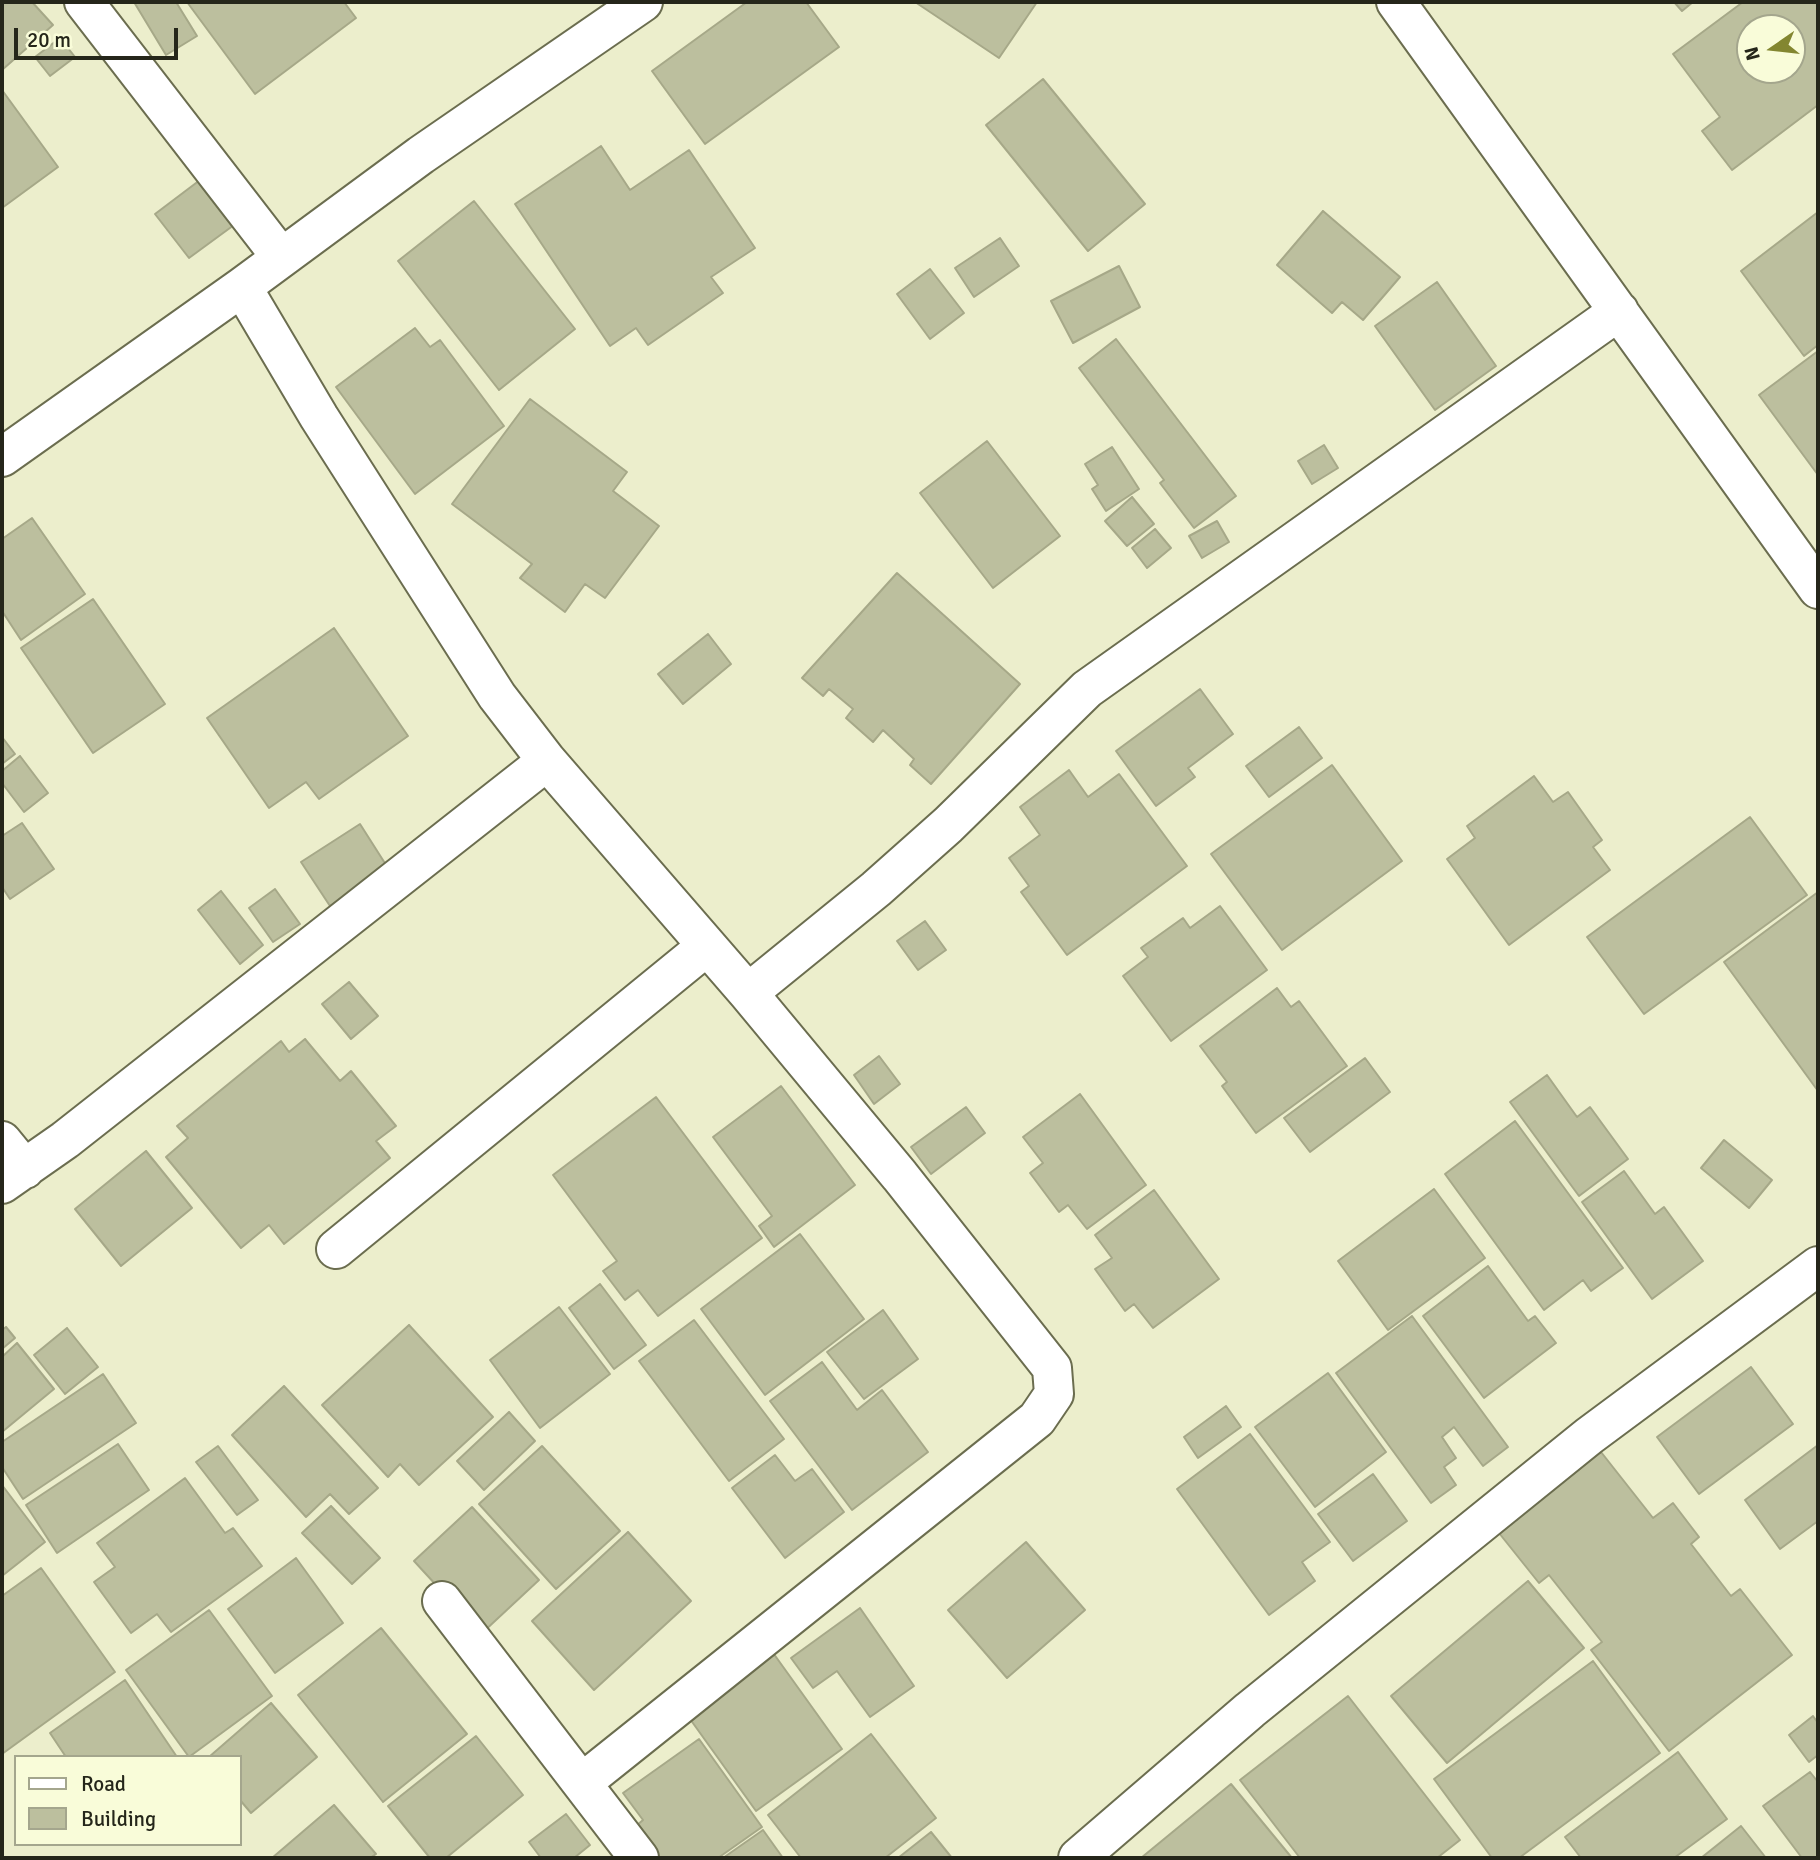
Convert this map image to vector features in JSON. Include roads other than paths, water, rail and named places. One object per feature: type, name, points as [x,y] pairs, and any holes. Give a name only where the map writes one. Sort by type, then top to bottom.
[{"type":"street","points":[[84,2],[281,257]]},
{"type":"street","points":[[2,457],[242,287],[421,155],[643,2]]},
{"type":"street","points":[[1396,2],[1818,589]]},
{"type":"street","points":[[242,287],[319,417],[497,696],[547,761],[748,993],[900,1176],[1052,1368],[1054,1394],[1037,1419],[583,1782]]},
{"type":"street","points":[[748,993],[876,889],[948,825],[1087,689],[1619,311]]},
{"type":"street","points":[[9,1165],[65,1140],[547,761]]},
{"type":"street","points":[[336,1249],[708,946]]},
{"type":"street","points":[[1078,1858],[1250,1710],[1589,1436],[1818,1266]]},
{"type":"street","points":[[442,1601],[639,1858]]}]
